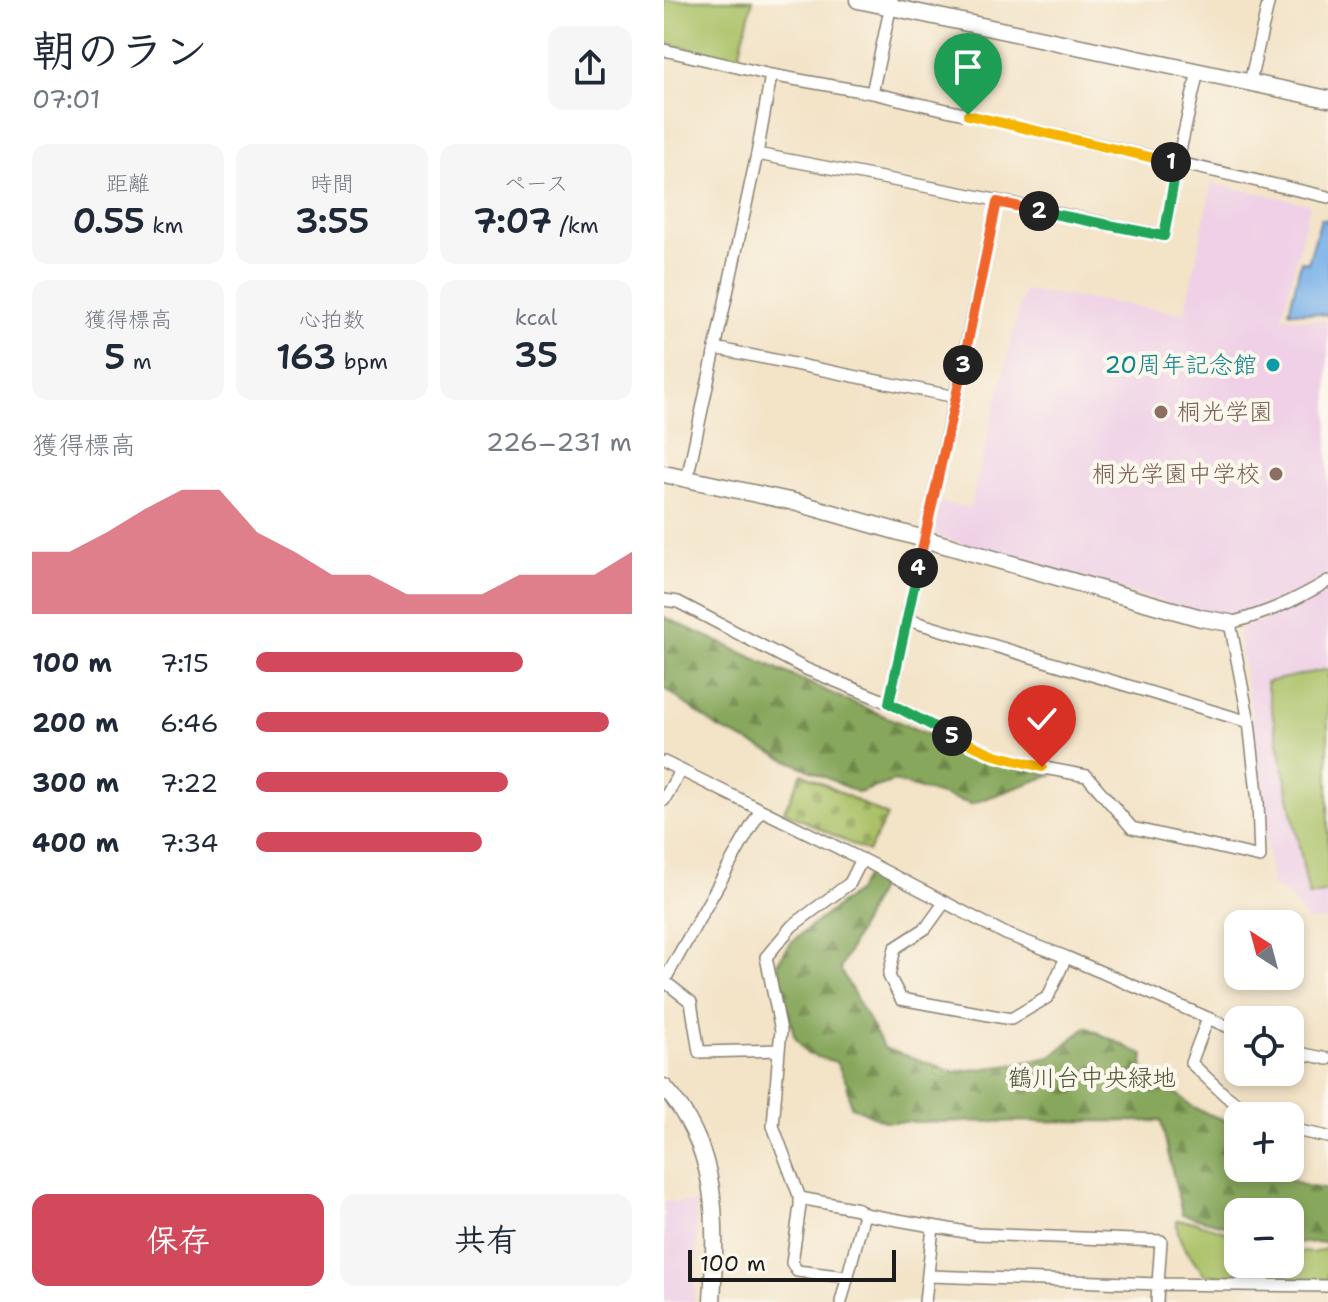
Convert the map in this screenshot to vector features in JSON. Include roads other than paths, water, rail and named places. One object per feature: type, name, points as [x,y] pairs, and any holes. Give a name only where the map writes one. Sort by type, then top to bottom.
[{"type":"street","points":[[858,0],[892,4],[1328,99]]},
{"type":"street","points":[[1250,82],[1266,1]]},
{"type":"street","points":[[872,93],[892,4]]},
{"type":"street","points":[[664,50],[771,75],[872,93],[1328,197]]},
{"type":"street","points":[[757,154],[1164,236],[1198,71]]},
{"type":"street","points":[[687,479],[771,75]]},
{"type":"street","points":[[889,703],[997,202]]},
{"type":"street","points":[[715,348],[956,397]]},
{"type":"street","points":[[664,474],[794,502],[1201,618],[1230,623],[1265,613],[1328,581]]},
{"type":"street","points":[[664,600],[678,602],[806,669],[889,703],[995,755],[1087,776],[1132,828],[1260,857],[1258,802],[1249,722],[1230,623]]},
{"type":"street","points":[[908,620],[1249,722]]},
{"type":"street","points":[[664,762],[1006,934],[1224,1025]]},
{"type":"street","points":[[664,800],[680,771]]},
{"type":"street","points":[[760,811],[664,981],[691,1002],[699,1052],[779,1050]]},
{"type":"street","points":[[847,1277],[797,1271],[792,1263],[800,1198],[773,1126],[781,1031],[766,957],[792,926],[850,883],[862,859]]},
{"type":"street","points":[[944,903],[926,928],[895,948],[889,976],[901,999],[1011,1019],[1048,997],[1066,957]]},
{"type":"street","points":[[1208,1018],[1191,1063],[1234,1102]]},
{"type":"street","points":[[1304,1054],[1328,1059]]},
{"type":"street","points":[[664,1087],[691,1125],[708,1172],[714,1209],[712,1302]]},
{"type":"street","points":[[1304,1132],[1328,1137]]},
{"type":"street","points":[[800,1198],[858,1209],[864,1214],[977,1234],[1161,1241],[1157,1302]]},
{"type":"street","points":[[841,1302],[864,1214]]},
{"type":"street","points":[[925,1302],[933,1227]]},
{"type":"street","points":[[929,1276],[1328,1286]]},
{"type":"water","points":[[1321,219],[1328,220],[1328,315],[1289,311],[1301,261],[1308,263]]},
{"type":"place","name":"20周年記念館","points":[[1273,365]]},
{"type":"place","name":"桐光学園","points":[[1161,412]]},
{"type":"place","name":"桐光学園中学校","points":[[1276,474]]},
{"type":"park label","name":"鶴川台中央緑地","points":[[1092,1078]]}]
